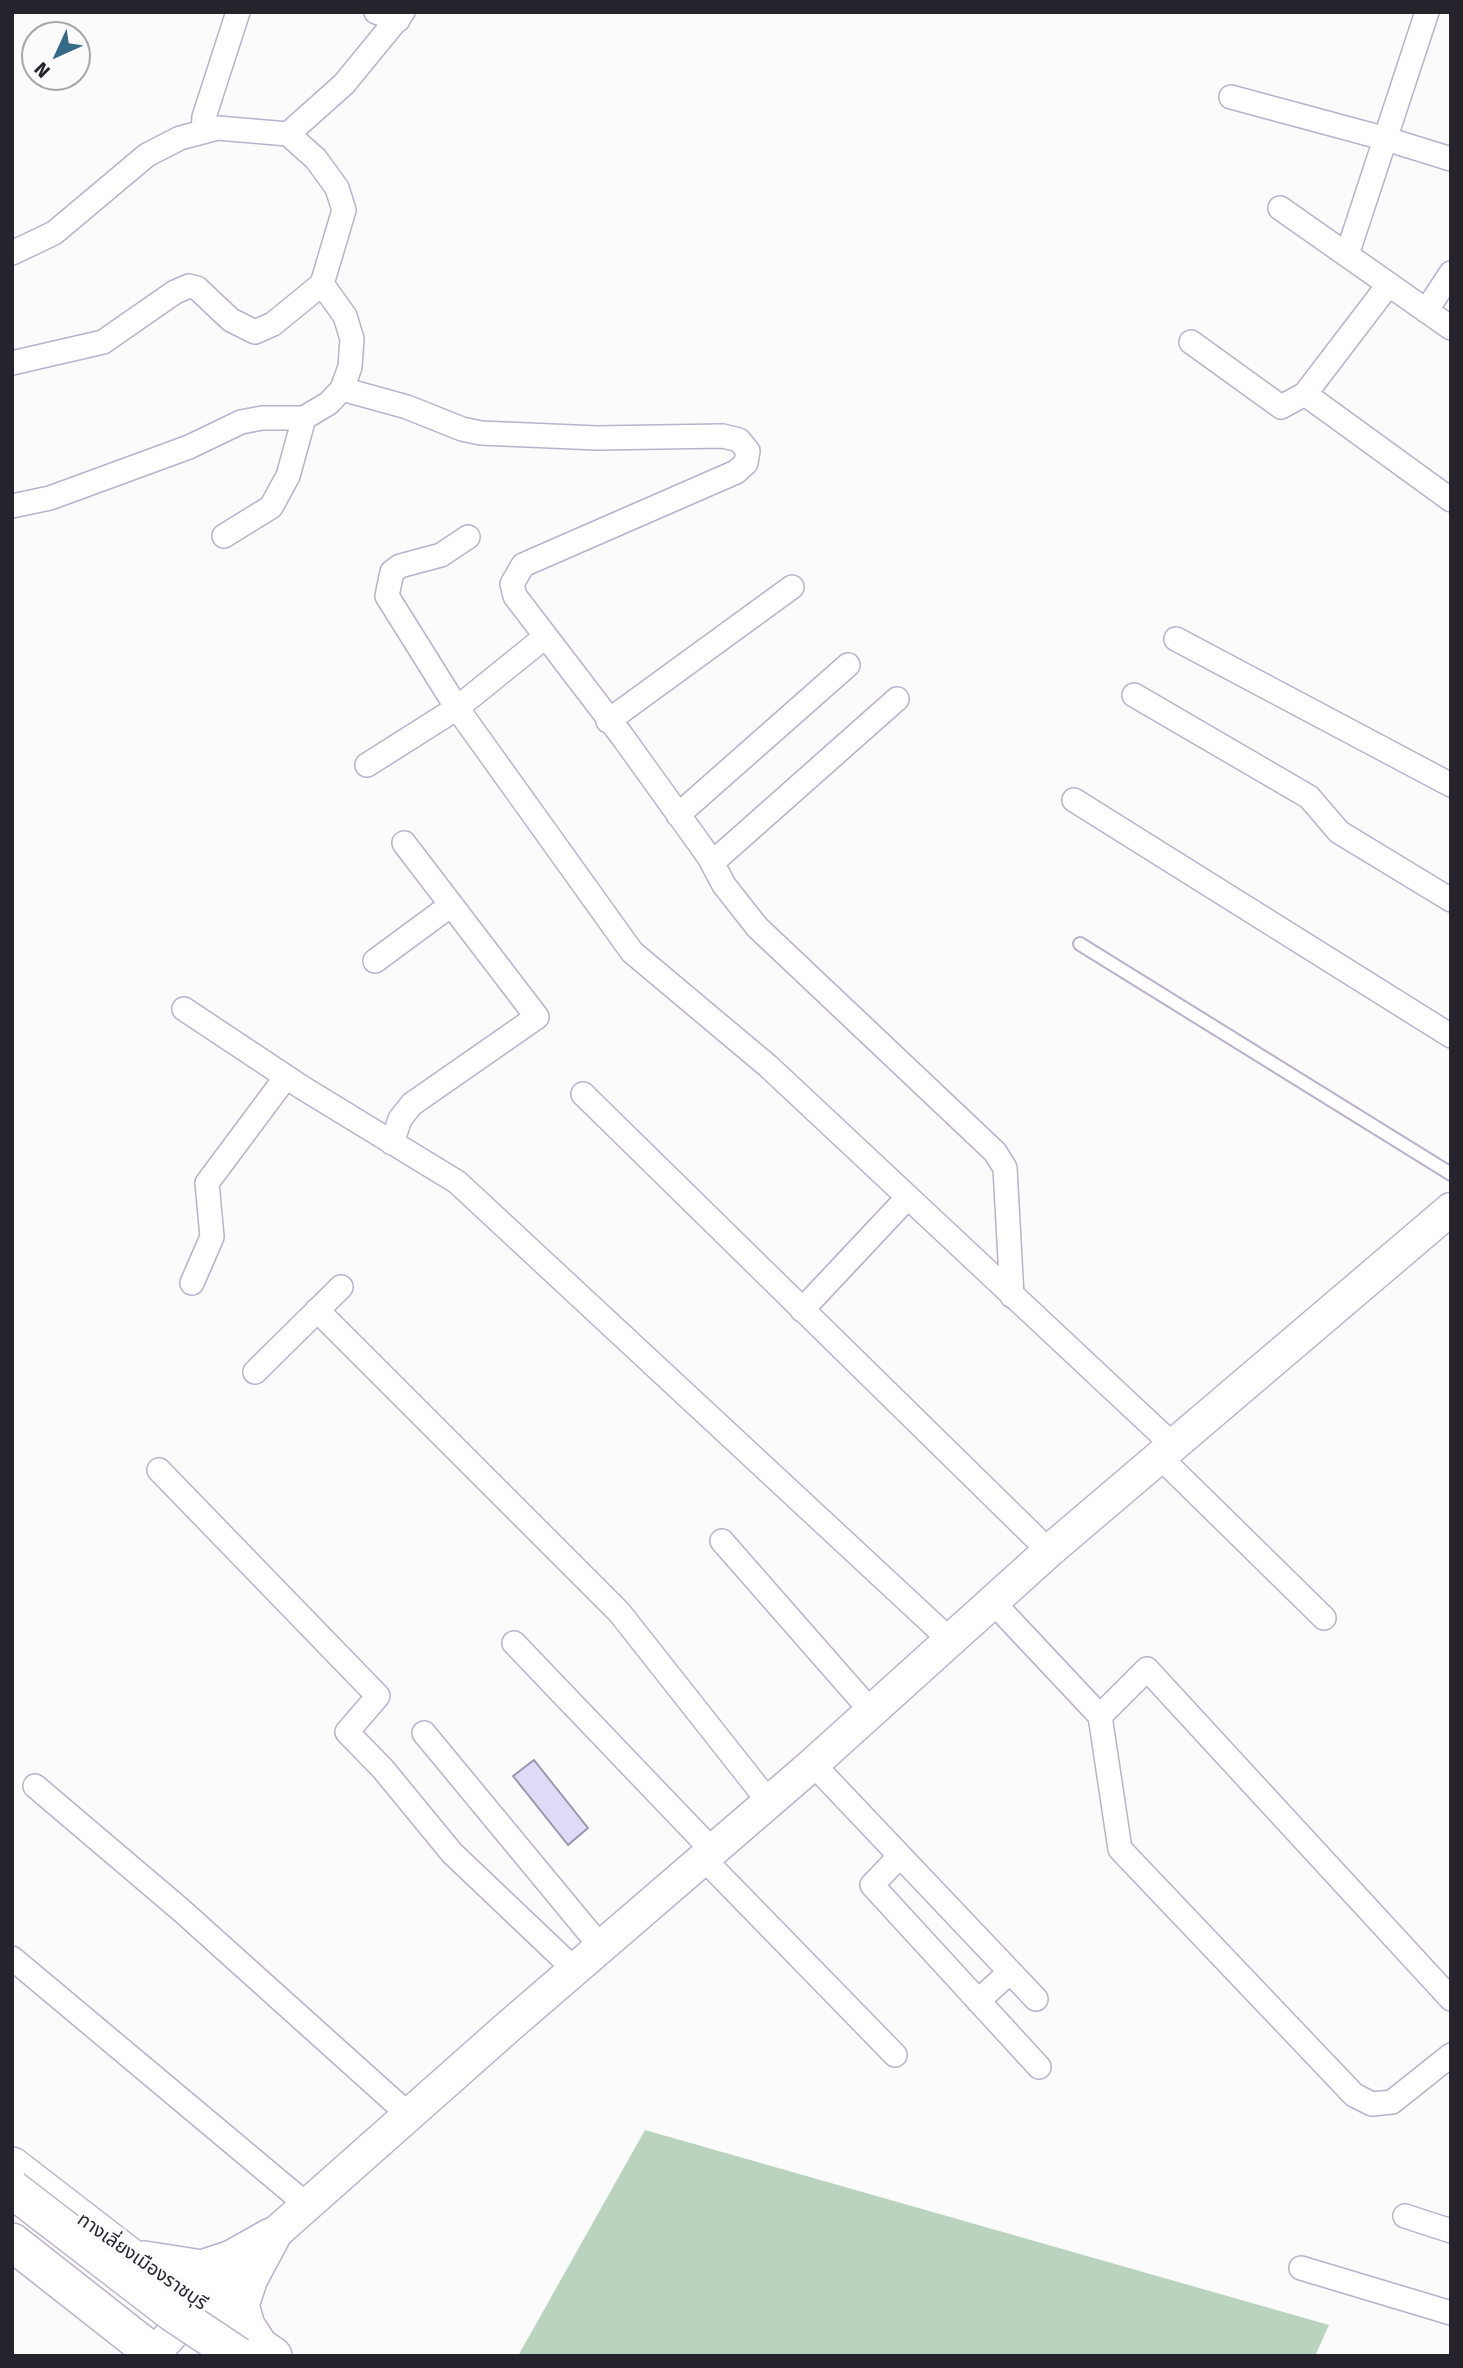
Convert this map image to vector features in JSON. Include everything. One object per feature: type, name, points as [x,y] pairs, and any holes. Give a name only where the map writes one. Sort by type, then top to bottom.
[{"type":"main road","name":"ทางเลี่ยงเมืองราชบุรี","points":[[12,2166],[130,2257],[200,2303],[256,2352]]},
{"type":"main road","name":"ทางเลี่ยงเมืองราชบุรี","points":[[12,2189],[172,2312],[256,2352]]},
{"type":"main road","name":"ทางเลี่ยงเมืองราชบุรี","points":[[12,2215],[154,2324],[201,2356]]},
{"type":"main road","points":[[130,2257],[175,2267],[202,2269],[232,2259],[271,2237]]},
{"type":"main road","points":[[256,2352],[240,2305],[249,2278],[271,2237]]},
{"type":"main road","points":[[12,2242],[154,2355]]},
{"type":"main road","points":[[103,2314],[115,2341],[114,2356]]},
{"type":"street","points":[[203,132],[204,117],[238,12]]},
{"type":"street","points":[[1347,255],[1383,138],[1427,12]]},
{"type":"street","points":[[288,134],[344,84],[392,15]]},
{"type":"street","points":[[1231,97],[1451,159]]},
{"type":"street","points":[[12,253],[54,233],[147,155],[180,138],[218,128],[288,134],[316,159],[337,188],[344,210],[322,284],[273,324],[255,332],[231,320],[197,288],[189,286],[175,292],[103,342],[12,363]]},
{"type":"street","points":[[1280,208],[1451,328]]},
{"type":"street","points":[[1426,311],[1451,273]]},
{"type":"street","points":[[12,506],[50,498],[188,447],[241,422],[262,418],[304,418],[329,403],[342,389],[350,367],[352,339],[345,316],[322,284]]},
{"type":"street","points":[[1191,342],[1281,407],[1305,394],[1389,284]]},
{"type":"street","points":[[342,389],[386,400],[462,429],[481,433],[597,438],[723,436],[738,440],[748,451],[746,463],[736,472],[523,565],[512,584],[514,596],[678,815],[724,885],[766,936],[892,1051],[995,1152],[1006,1168],[1012,1296]]},
{"type":"street","points":[[1305,394],[1451,500]]},
{"type":"street","points":[[225,536],[271,507],[288,476],[304,418]]},
{"type":"street","points":[[468,537],[441,555],[400,566],[391,572],[387,583],[387,596],[457,708],[632,951],[768,1066],[1012,1296],[1168,1452],[1324,1618]]},
{"type":"street","points":[[608,721],[792,587]]},
{"type":"street","points":[[367,765],[457,708],[545,637]]},
{"type":"street","points":[[1176,639],[1451,785]]},
{"type":"street","points":[[678,815],[848,665]]},
{"type":"street","points":[[1134,695],[1309,797],[1339,832],[1451,900]]},
{"type":"street","points":[[712,863],[897,699]]},
{"type":"street","points":[[1074,800],[1451,1036]]},
{"type":"street","points":[[392,1143],[400,1119],[412,1104],[537,1017],[404,843]]},
{"type":"street","points":[[375,961],[451,905]]},
{"type":"street","points":[[184,1009],[286,1077],[457,1182],[950,1640]]},
{"type":"street","points":[[192,1283],[212,1237],[207,1183],[286,1077]]},
{"type":"street","points":[[583,1094],[1049,1551]]},
{"type":"street","points":[[802,1310],[908,1197]]},
{"type":"street","points":[[154,2355],[200,2303],[307,2205],[813,1764],[1049,1551],[1451,1209]]},
{"type":"street","points":[[255,1372],[341,1287]]},
{"type":"street","points":[[317,1310],[619,1612],[769,1802]]},
{"type":"street","points":[[159,1470],[378,1696],[347,1732],[383,1769],[452,1853],[575,1970]]},
{"type":"street","points":[[722,1541],[872,1711]]},
{"type":"street","points":[[992,1601],[1100,1716],[1120,1849],[1354,2095],[1372,2104],[1392,2102],[1451,2055]]},
{"type":"street","points":[[514,1643],[895,2055]]},
{"type":"street","points":[[1100,1716],[1147,1669],[1451,1999]]},
{"type":"street","points":[[424,1733],[601,1947]]},
{"type":"street","points":[[813,1764],[1036,1999]]},
{"type":"street","points":[[35,1786],[181,1910],[409,2115]]},
{"type":"street","points":[[900,1856],[872,1885],[1039,2067]]},
{"type":"street","points":[[12,1958],[307,2205]]},
{"type":"street","points":[[978,2001],[1010,1972]]},
{"type":"street","points":[[1405,2216],[1451,2231]]},
{"type":"street","points":[[1301,2268],[1451,2313]]},
{"type":"lane","points":[[1080,944],[1451,1174]]},
{"type":"green space","points":[[645,2130],[1329,2325],[1315,2356],[518,2356]]},
{"type":"building","points":[[534,1760],[588,1828],[568,1845],[513,1776]]}]
